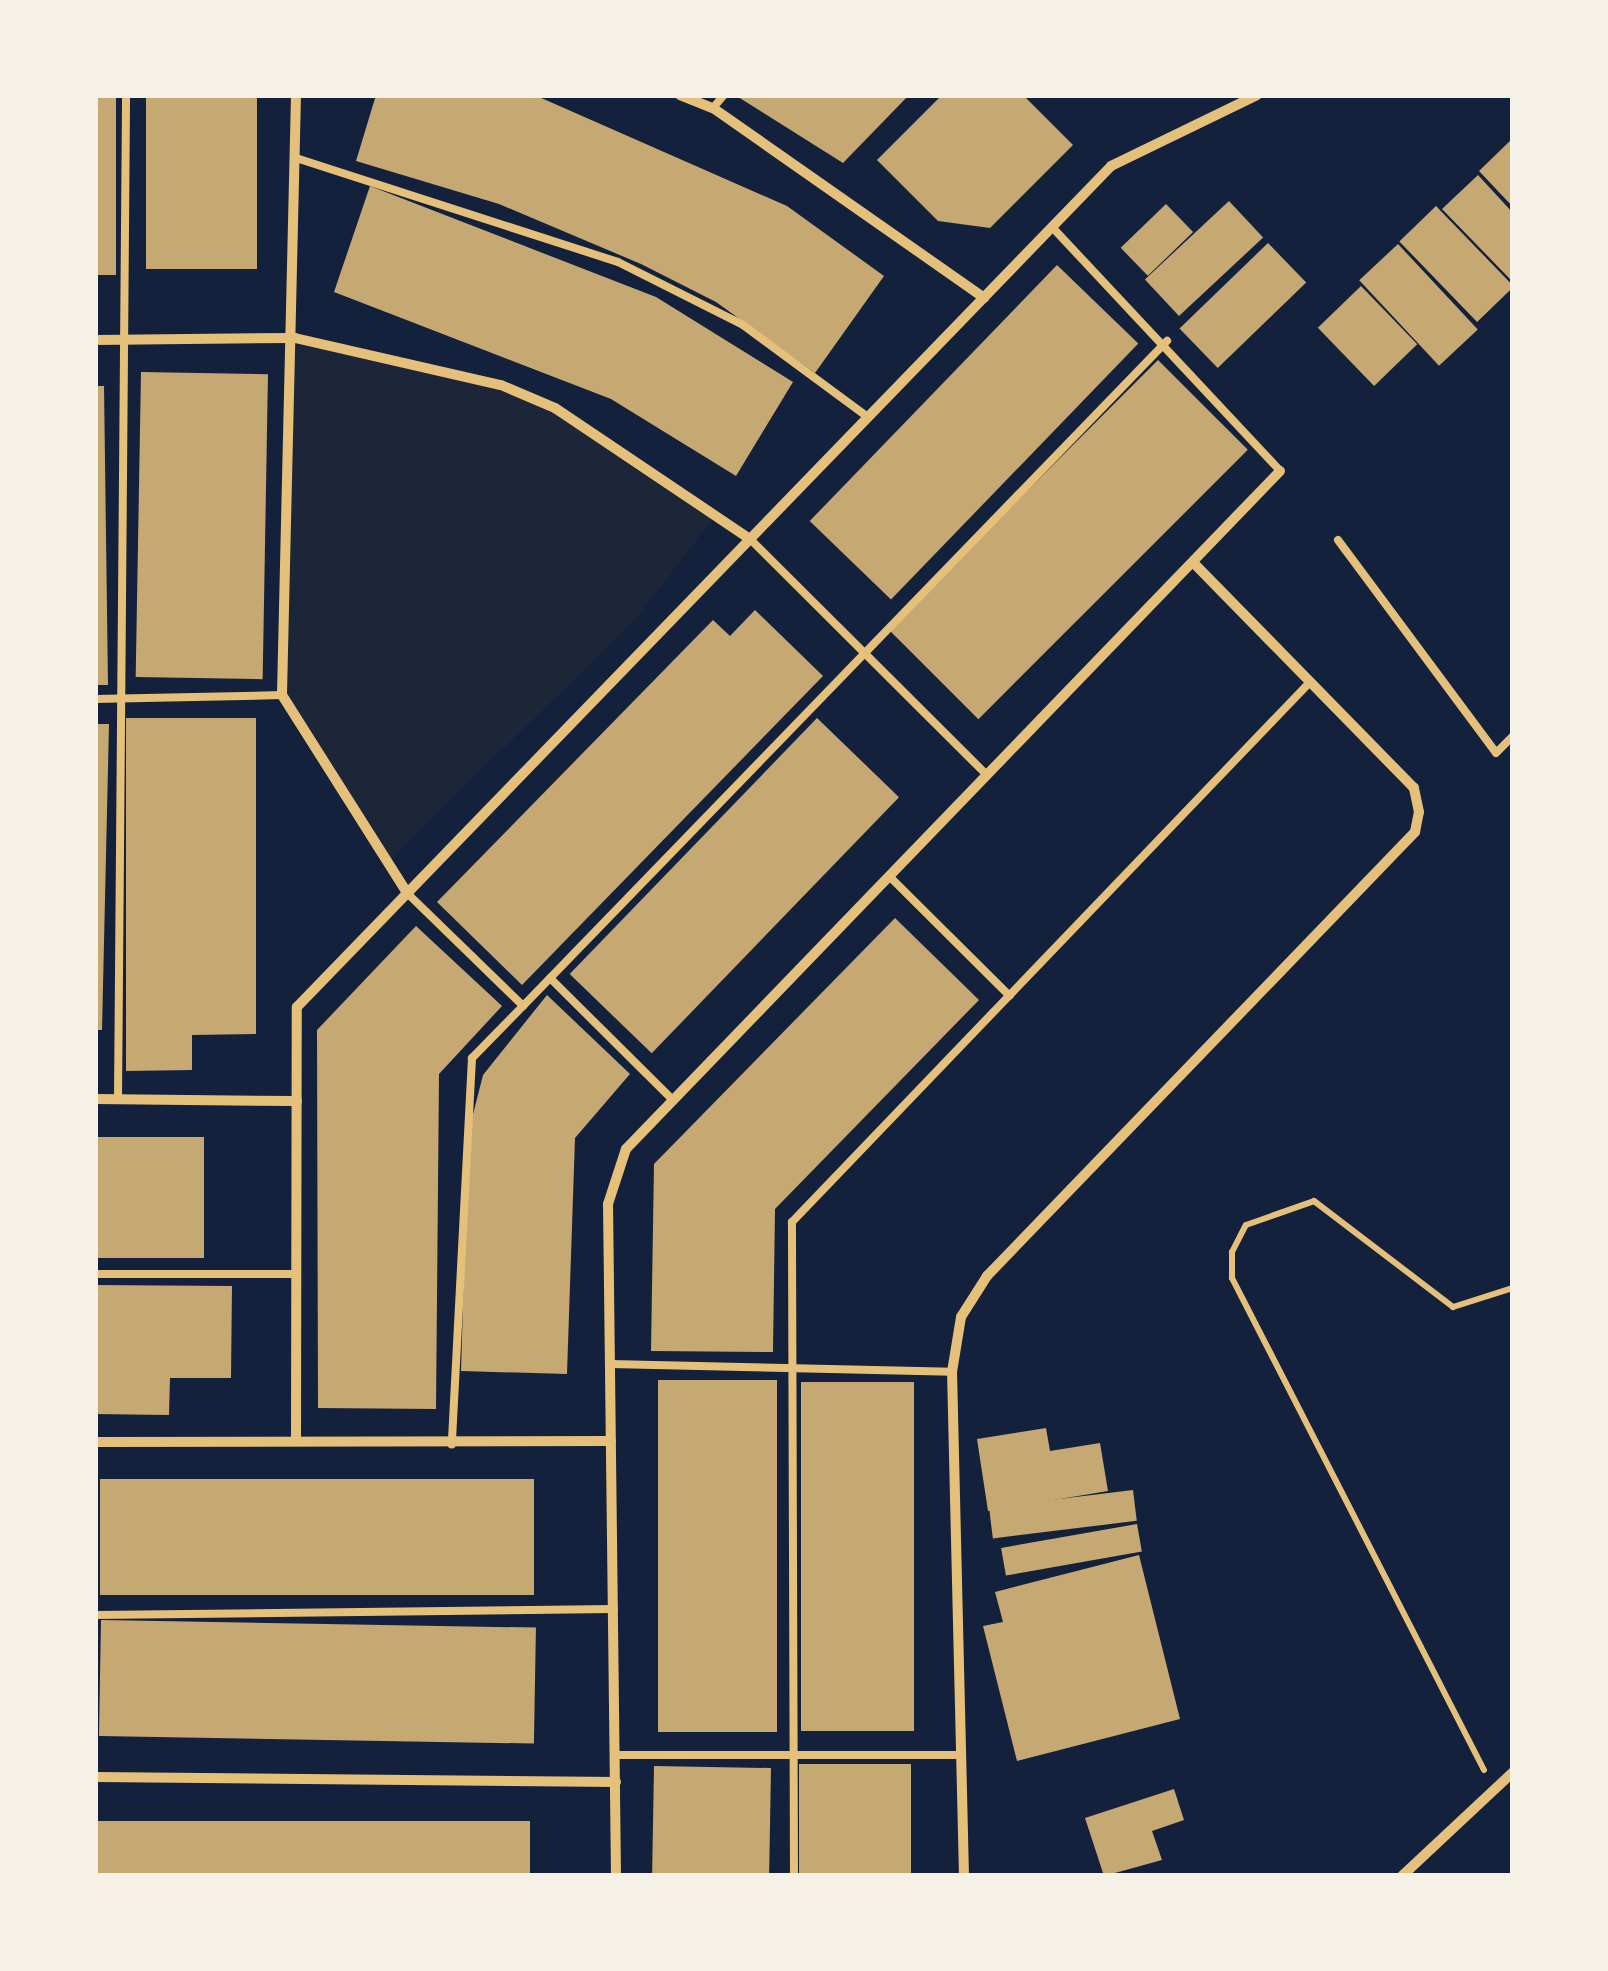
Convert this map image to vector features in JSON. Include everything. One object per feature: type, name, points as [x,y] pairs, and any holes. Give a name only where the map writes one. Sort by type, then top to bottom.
[{"type":"street","points":[[296,95],[295,338],[282,695],[407,893]]},
{"type":"street","points":[[680,95],[713,108],[984,298]]},
{"type":"street","points":[[296,1441],[297,1006],[1052,227],[1136,150],[1257,95]]},
{"type":"street","points":[[95,340],[295,338],[501,385],[556,408],[750,539]]},
{"type":"street","points":[[616,1876],[608,1204],[626,1149],[1280,471]]},
{"type":"street","points":[[964,1876],[952,1372],[961,1317],[987,1276],[1415,832],[1414,788],[1193,562]]},
{"type":"street","points":[[95,1099],[297,1100]]},
{"type":"street","points":[[95,1442],[612,1441]]},
{"type":"street","points":[[1404,1872],[1513,1772]]},
{"type":"street","points":[[95,1777],[616,1782]]},
{"type":"lane","points":[[118,1099],[118,698],[126,340],[126,95]]},
{"type":"lane","points":[[713,108],[724,95]]},
{"type":"lane","points":[[296,158],[618,262],[743,324],[868,417]]},
{"type":"lane","points":[[1052,227],[1166,341],[1280,471]]},
{"type":"lane","points":[[452,1444],[472,1058],[1166,341]]},
{"type":"lane","points":[[750,539],[987,774]]},
{"type":"lane","points":[[1338,540],[1496,753],[1513,736]]},
{"type":"lane","points":[[794,1876],[799,1368],[792,1222],[1310,682]]},
{"type":"lane","points":[[95,699],[282,695]]},
{"type":"lane","points":[[889,876],[1010,996]]},
{"type":"lane","points":[[407,893],[523,1006]]},
{"type":"lane","points":[[550,978],[672,1100]]},
{"type":"lane","points":[[95,1274],[296,1274]]},
{"type":"lane","points":[[610,1364],[952,1372]]},
{"type":"lane","points":[[95,1615],[614,1609]]},
{"type":"lane","points":[[615,1755],[961,1755]]},
{"type":"path","points":[[1494,1789],[1232,1278],[1232,1252],[1246,1225],[1314,1201],[1453,1307],[1513,1288]]},
{"type":"shaded area","points":[[295,338],[501,385],[555,408],[714,517],[639,615],[387,863],[282,695]]},
{"type":"building","points":[[95,95],[116,95],[116,275],[95,275]]},
{"type":"building","points":[[146,95],[257,95],[257,269],[146,269]]},
{"type":"building","points":[[376,95],[539,97],[787,206],[884,276],[815,373],[716,302],[641,264],[499,204],[356,161]]},
{"type":"building","points":[[735,95],[909,95],[843,163]]},
{"type":"building","points":[[942,95],[1023,95],[1073,145],[990,228],[938,221],[877,160]]},
{"type":"building","points":[[1513,138],[1513,207],[1479,171]]},
{"type":"building","points":[[1478,175],[1513,213],[1510,279],[1442,209]]},
{"type":"building","points":[[370,186],[656,297],[793,382],[736,476],[611,399],[334,292]]},
{"type":"building","points":[[1229,201],[1263,238],[1179,316],[1145,279]]},
{"type":"building","points":[[1166,204],[1193,232],[1148,276],[1121,248]]},
{"type":"building","points":[[1436,206],[1513,286],[1477,322],[1399,241]]},
{"type":"building","points":[[1268,243],[1306,283],[1218,368],[1180,328]]},
{"type":"building","points":[[1398,244],[1478,330],[1439,366],[1359,280]]},
{"type":"building","points":[[1057,265],[1138,343],[891,600],[810,521]]},
{"type":"building","points":[[1361,286],[1417,344],[1374,386],[1318,328]]},
{"type":"building","points":[[1158,360],[1248,450],[978,719],[889,629]]},
{"type":"building","points":[[141,372],[268,374],[263,679],[136,677]]},
{"type":"building","points":[[95,386],[104,386],[108,685],[95,685]]},
{"type":"building","points":[[755,610],[823,676],[522,985],[437,902],[713,620],[730,636]]},
{"type":"building","points":[[126,718],[256,718],[256,1034],[192,1035],[192,1070],[126,1071]]},
{"type":"building","points":[[817,718],[899,797],[652,1053],[570,974]]},
{"type":"building","points":[[95,724],[109,724],[102,1030],[95,1030]]},
{"type":"building","points":[[895,918],[979,1000],[775,1209],[773,1352],[651,1351],[654,1164]]},
{"type":"building","points":[[416,926],[502,1006],[439,1074],[436,1409],[318,1408],[317,1030]]},
{"type":"building","points":[[547,995],[630,1074],[575,1138],[567,1374],[461,1371],[468,1134],[483,1075]]},
{"type":"building","points":[[95,1137],[204,1137],[204,1258],[95,1258]]},
{"type":"building","points":[[95,1285],[232,1286],[231,1378],[170,1378],[169,1415],[95,1414]]},
{"type":"building","points":[[658,1380],[777,1380],[777,1732],[658,1732]]},
{"type":"building","points":[[801,1382],[914,1382],[914,1731],[801,1731]]},
{"type":"building","points":[[1046,1428],[1050,1451],[1100,1443],[1108,1491],[988,1511],[977,1439]]},
{"type":"building","points":[[100,1479],[534,1479],[534,1595],[100,1595]]},
{"type":"building","points":[[1133,1490],[1137,1521],[993,1538],[989,1508]]},
{"type":"building","points":[[1137,1524],[1142,1552],[1006,1576],[1001,1548]]},
{"type":"building","points":[[1139,1555],[1180,1719],[1017,1761],[983,1626],[1003,1622],[995,1592]]},
{"type":"building","points":[[101,1620],[536,1628],[534,1744],[99,1736]]},
{"type":"building","points":[[799,1764],[911,1764],[911,1876],[799,1876]]},
{"type":"building","points":[[654,1766],[771,1768],[769,1876],[652,1874]]},
{"type":"building","points":[[1174,1789],[1184,1820],[1152,1831],[1162,1860],[1104,1876],[1085,1818]]},
{"type":"building","points":[[98,1821],[530,1821],[530,1876],[98,1876]]}]
